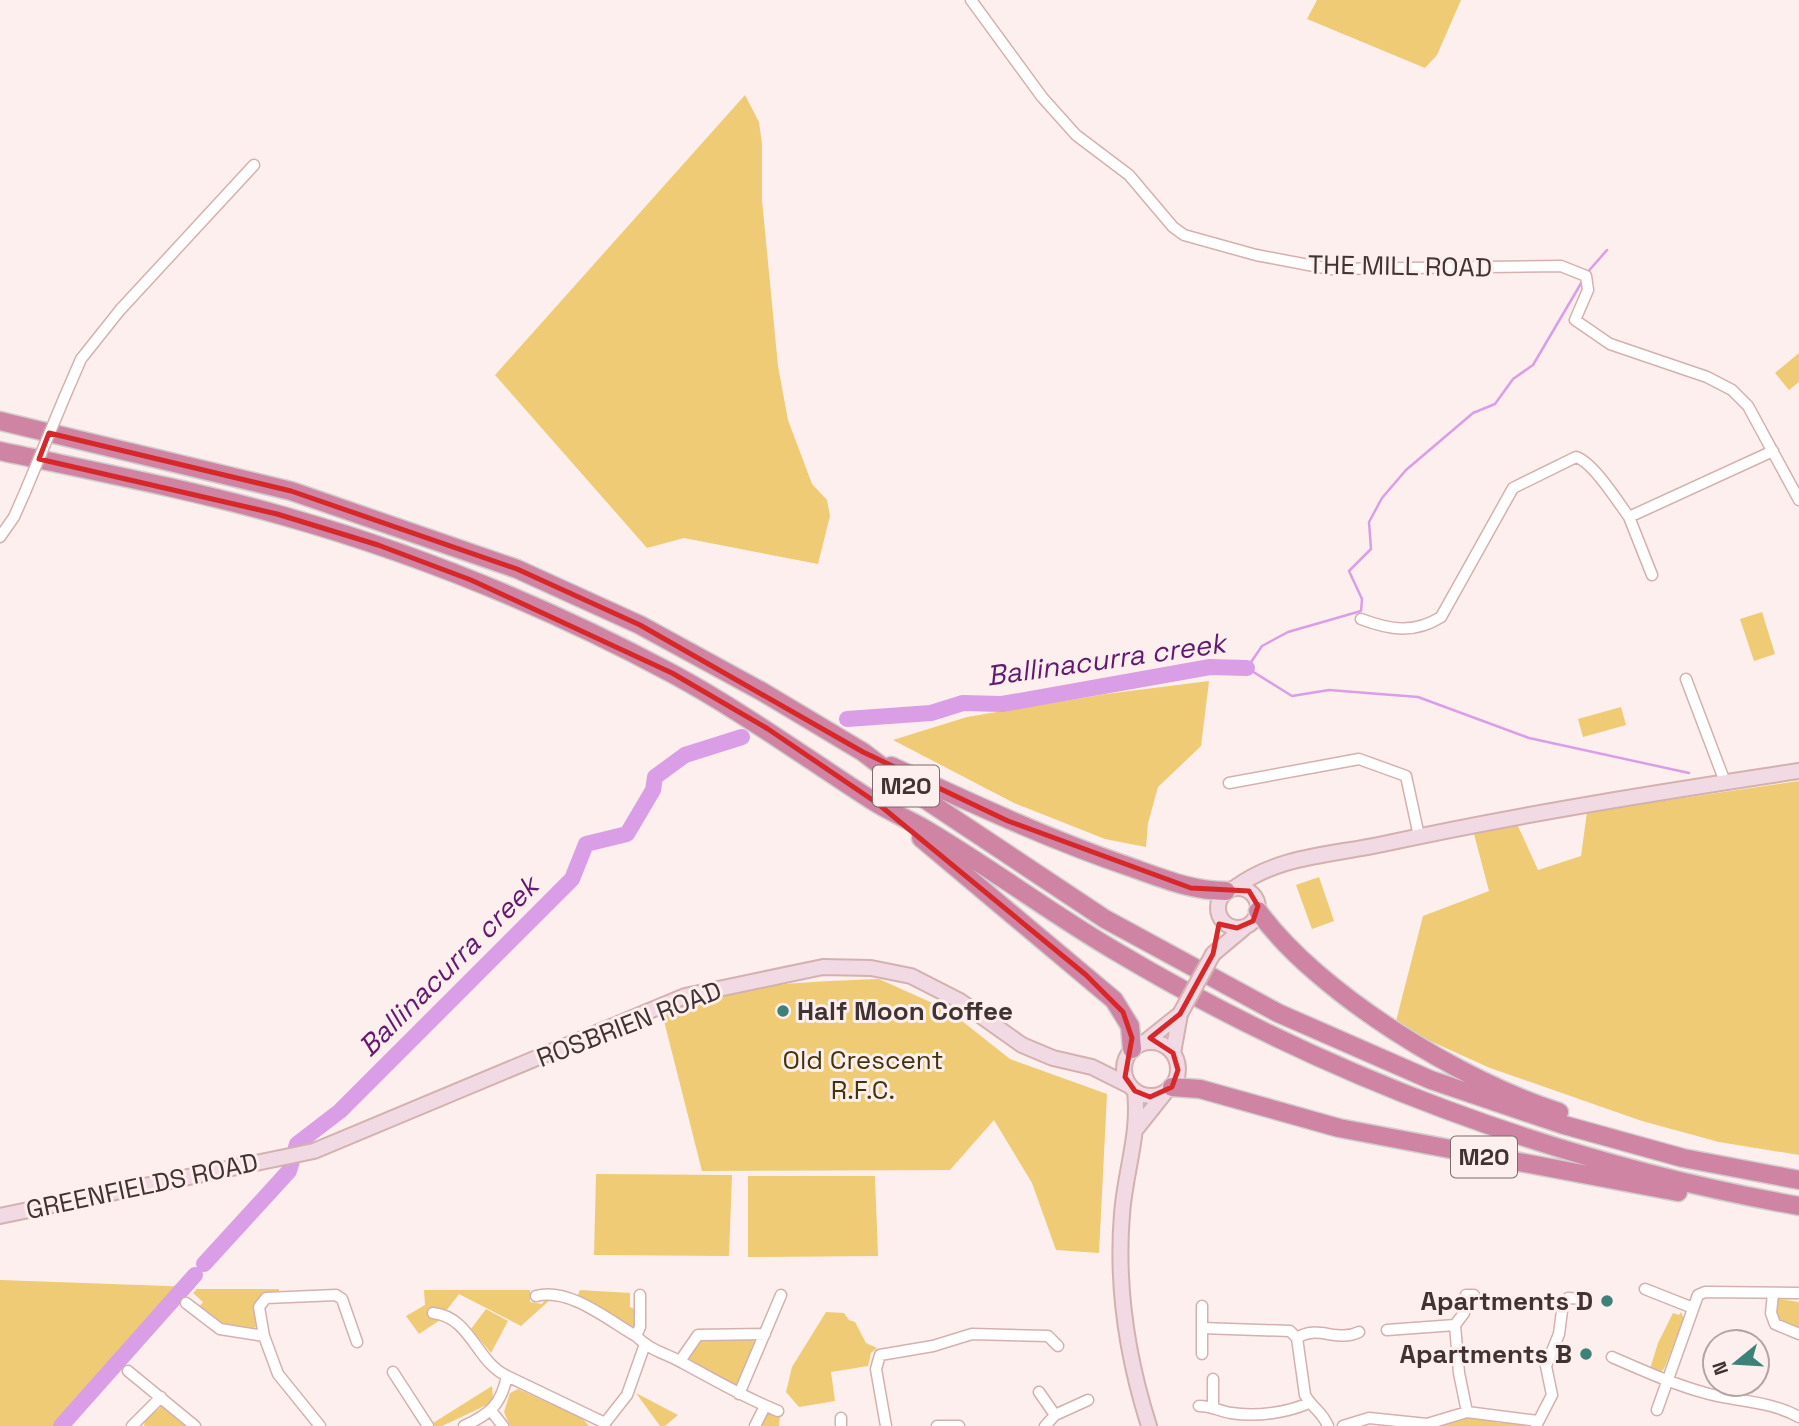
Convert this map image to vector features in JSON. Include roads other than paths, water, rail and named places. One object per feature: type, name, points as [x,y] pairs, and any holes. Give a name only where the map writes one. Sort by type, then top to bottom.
[{"type":"highway","name":"M20","points":[[0,421],[291,491],[517,569],[639,625],[761,691],[863,752],[1008,821],[1191,888],[1231,889]]},
{"type":"highway","name":"M20","points":[[0,451],[277,514],[377,545],[471,579],[671,673],[768,729],[877,803],[926,830],[1115,951],[1315,1057],[1417,1100],[1574,1153],[1655,1175],[1799,1206]]},
{"type":"highway","name":"M20","points":[[863,752],[923,798],[1105,919],[1320,1033],[1431,1080],[1563,1125],[1683,1158],[1799,1178]]},
{"type":"highway","name":"M20","points":[[877,803],[1114,1000],[1130,1026],[1134,1050]]},
{"type":"highway","name":"M20","points":[[1258,906],[1293,953],[1379,1020],[1491,1086],[1555,1111],[1615,1129],[1799,1178]]},
{"type":"highway","name":"M20","points":[[1169,1090],[1200,1089],[1353,1131],[1799,1214]]},
{"type":"street","name":"THE MILL ROAD","points":[[971,0],[1042,97],[1076,135],[1129,175],[1173,227],[1184,234],[1256,255],[1331,269],[1572,268],[1586,276],[1588,290],[1574,320],[1610,344],[1723,383],[1748,406],[1799,500]]},
{"type":"street","points":[[0,537],[14,517],[81,359],[120,310],[254,165]]},
{"type":"street","points":[[1629,517],[1773,451]]},
{"type":"street","points":[[1361,619],[1401,630],[1428,625],[1441,617],[1513,488],[1576,457],[1581,458],[1629,517],[1652,575]]},
{"type":"street","points":[[1686,679],[1725,782]]},
{"type":"street","points":[[1228,783],[1318,766],[1368,760],[1406,776],[1419,836]]},
{"type":"street","points":[[1137,1128],[1169,1090],[1178,1070],[1173,1053],[1180,1014],[1213,954],[1220,918],[1219,901],[1231,889],[1317,853],[1545,811],[1799,771]]},
{"type":"street","points":[[1213,954],[1254,921],[1274,869]]},
{"type":"street","points":[[1231,889],[1249,891],[1258,906]]},
{"type":"street","points":[[1220,918],[1230,927],[1244,928]]},
{"type":"street","name":"ROSBRIEN ROAD","points":[[284,1157],[386,1124],[685,996],[823,967],[872,968],[911,976],[960,1001],[1023,1045],[1053,1058],[1092,1067],[1132,1088]]},
{"type":"street","points":[[1149,1426],[1132,1373],[1124,1327],[1122,1213],[1137,1128],[1132,1088],[1123,1069],[1134,1050],[1180,1014]]},
{"type":"street","points":[[1134,1050],[1161,1044],[1173,1053]]},
{"type":"street","name":"ROSBRIEN ROAD","points":[[1092,1067],[1134,1050]]},
{"type":"street","points":[[1132,1088],[1150,1097],[1169,1090]]},
{"type":"street","name":"GREENFIELDS ROAD","points":[[0,1216],[284,1157]]},
{"type":"street","points":[[1645,1289],[1693,1308]]},
{"type":"street","points":[[536,1296],[550,1292],[564,1296],[636,1336],[644,1347],[681,1361],[738,1394],[778,1411]]},
{"type":"street","points":[[1657,1410],[1698,1295],[1705,1292],[1799,1293]]},
{"type":"street","points":[[320,1426],[278,1374],[264,1336],[259,1307],[266,1298],[336,1294],[342,1298],[357,1342]]},
{"type":"street","points":[[1773,1294],[1772,1313],[1775,1324],[1799,1334]]},
{"type":"street","points":[[636,1336],[640,1327],[640,1295]]},
{"type":"street","points":[[738,1394],[781,1295]]},
{"type":"street","points":[[1467,1412],[1458,1373],[1455,1325],[1464,1313],[1466,1295],[1474,1295]]},
{"type":"street","points":[[1343,1426],[1369,1418],[1424,1425],[1467,1412],[1537,1423],[1552,1395],[1546,1366],[1559,1334],[1563,1303],[1568,1298],[1584,1299]]},
{"type":"street","points":[[186,1303],[222,1329],[264,1336]]},
{"type":"street","points":[[1202,1306],[1202,1354]]},
{"type":"street","points":[[433,1313],[446,1314],[458,1324],[490,1363],[507,1376],[603,1424],[627,1395],[644,1347]]},
{"type":"street","points":[[1387,1330],[1455,1325]]},
{"type":"street","points":[[1202,1328],[1290,1331],[1297,1338],[1302,1381],[1309,1403],[1320,1409],[1328,1426]]},
{"type":"street","points":[[1297,1338],[1310,1331],[1344,1338],[1359,1332]]},
{"type":"street","points":[[681,1361],[698,1335],[765,1334]]},
{"type":"street","points":[[886,1426],[876,1368],[880,1354],[933,1346],[972,1334],[1048,1336],[1058,1346]]},
{"type":"street","points":[[1612,1357],[1667,1381],[1712,1394],[1758,1402],[1799,1417]]},
{"type":"street","points":[[128,1371],[195,1426]]},
{"type":"street","points":[[393,1372],[428,1426]]},
{"type":"street","points":[[464,1426],[492,1412],[501,1398],[507,1376]]},
{"type":"street","points":[[1213,1378],[1213,1406]]},
{"type":"street","points":[[1039,1392],[1055,1415]]},
{"type":"street","points":[[133,1426],[161,1397]]},
{"type":"street","points":[[1045,1426],[1055,1415],[1088,1400]]},
{"type":"street","points":[[1199,1406],[1213,1406],[1233,1413],[1265,1413],[1296,1409],[1309,1403]]},
{"type":"street","points":[[755,1426],[765,1406]]},
{"type":"street","points":[[492,1412],[503,1426]]},
{"type":"street","points":[[937,1426],[959,1426]]},
{"type":"waterway","points":[[1586,274],[1607,250]]},
{"type":"waterway","points":[[1583,280],[1533,365],[1513,379],[1495,404],[1473,413],[1406,470],[1382,498],[1369,522],[1371,549],[1349,571],[1362,599],[1361,611],[1288,632],[1262,646],[1247,668],[1292,696],[1329,690],[1418,697],[1529,738],[1689,773]]},
{"type":"waterway","name":"Ballinacurra creek","points":[[847,719],[931,713],[963,703],[1002,704],[1210,667],[1247,668]]},
{"type":"waterway","name":"Ballinacurra creek","points":[[204,1264],[289,1171],[297,1144],[340,1111],[572,879],[586,844],[627,834],[653,790],[655,777],[685,755],[742,737]]},
{"type":"waterway","name":"Ballinacurra creek","points":[[61,1426],[195,1275]]},
{"type":"place","name":"Half Moon Coffee","points":[[783,1011]]},
{"type":"place","name":"Apartments D","points":[[1607,1301]]},
{"type":"place","name":"Apartments B","points":[[1586,1354]]},
{"type":"park label","name":"Old Crescent R.F.C.","points":[[863,1075]]}]
